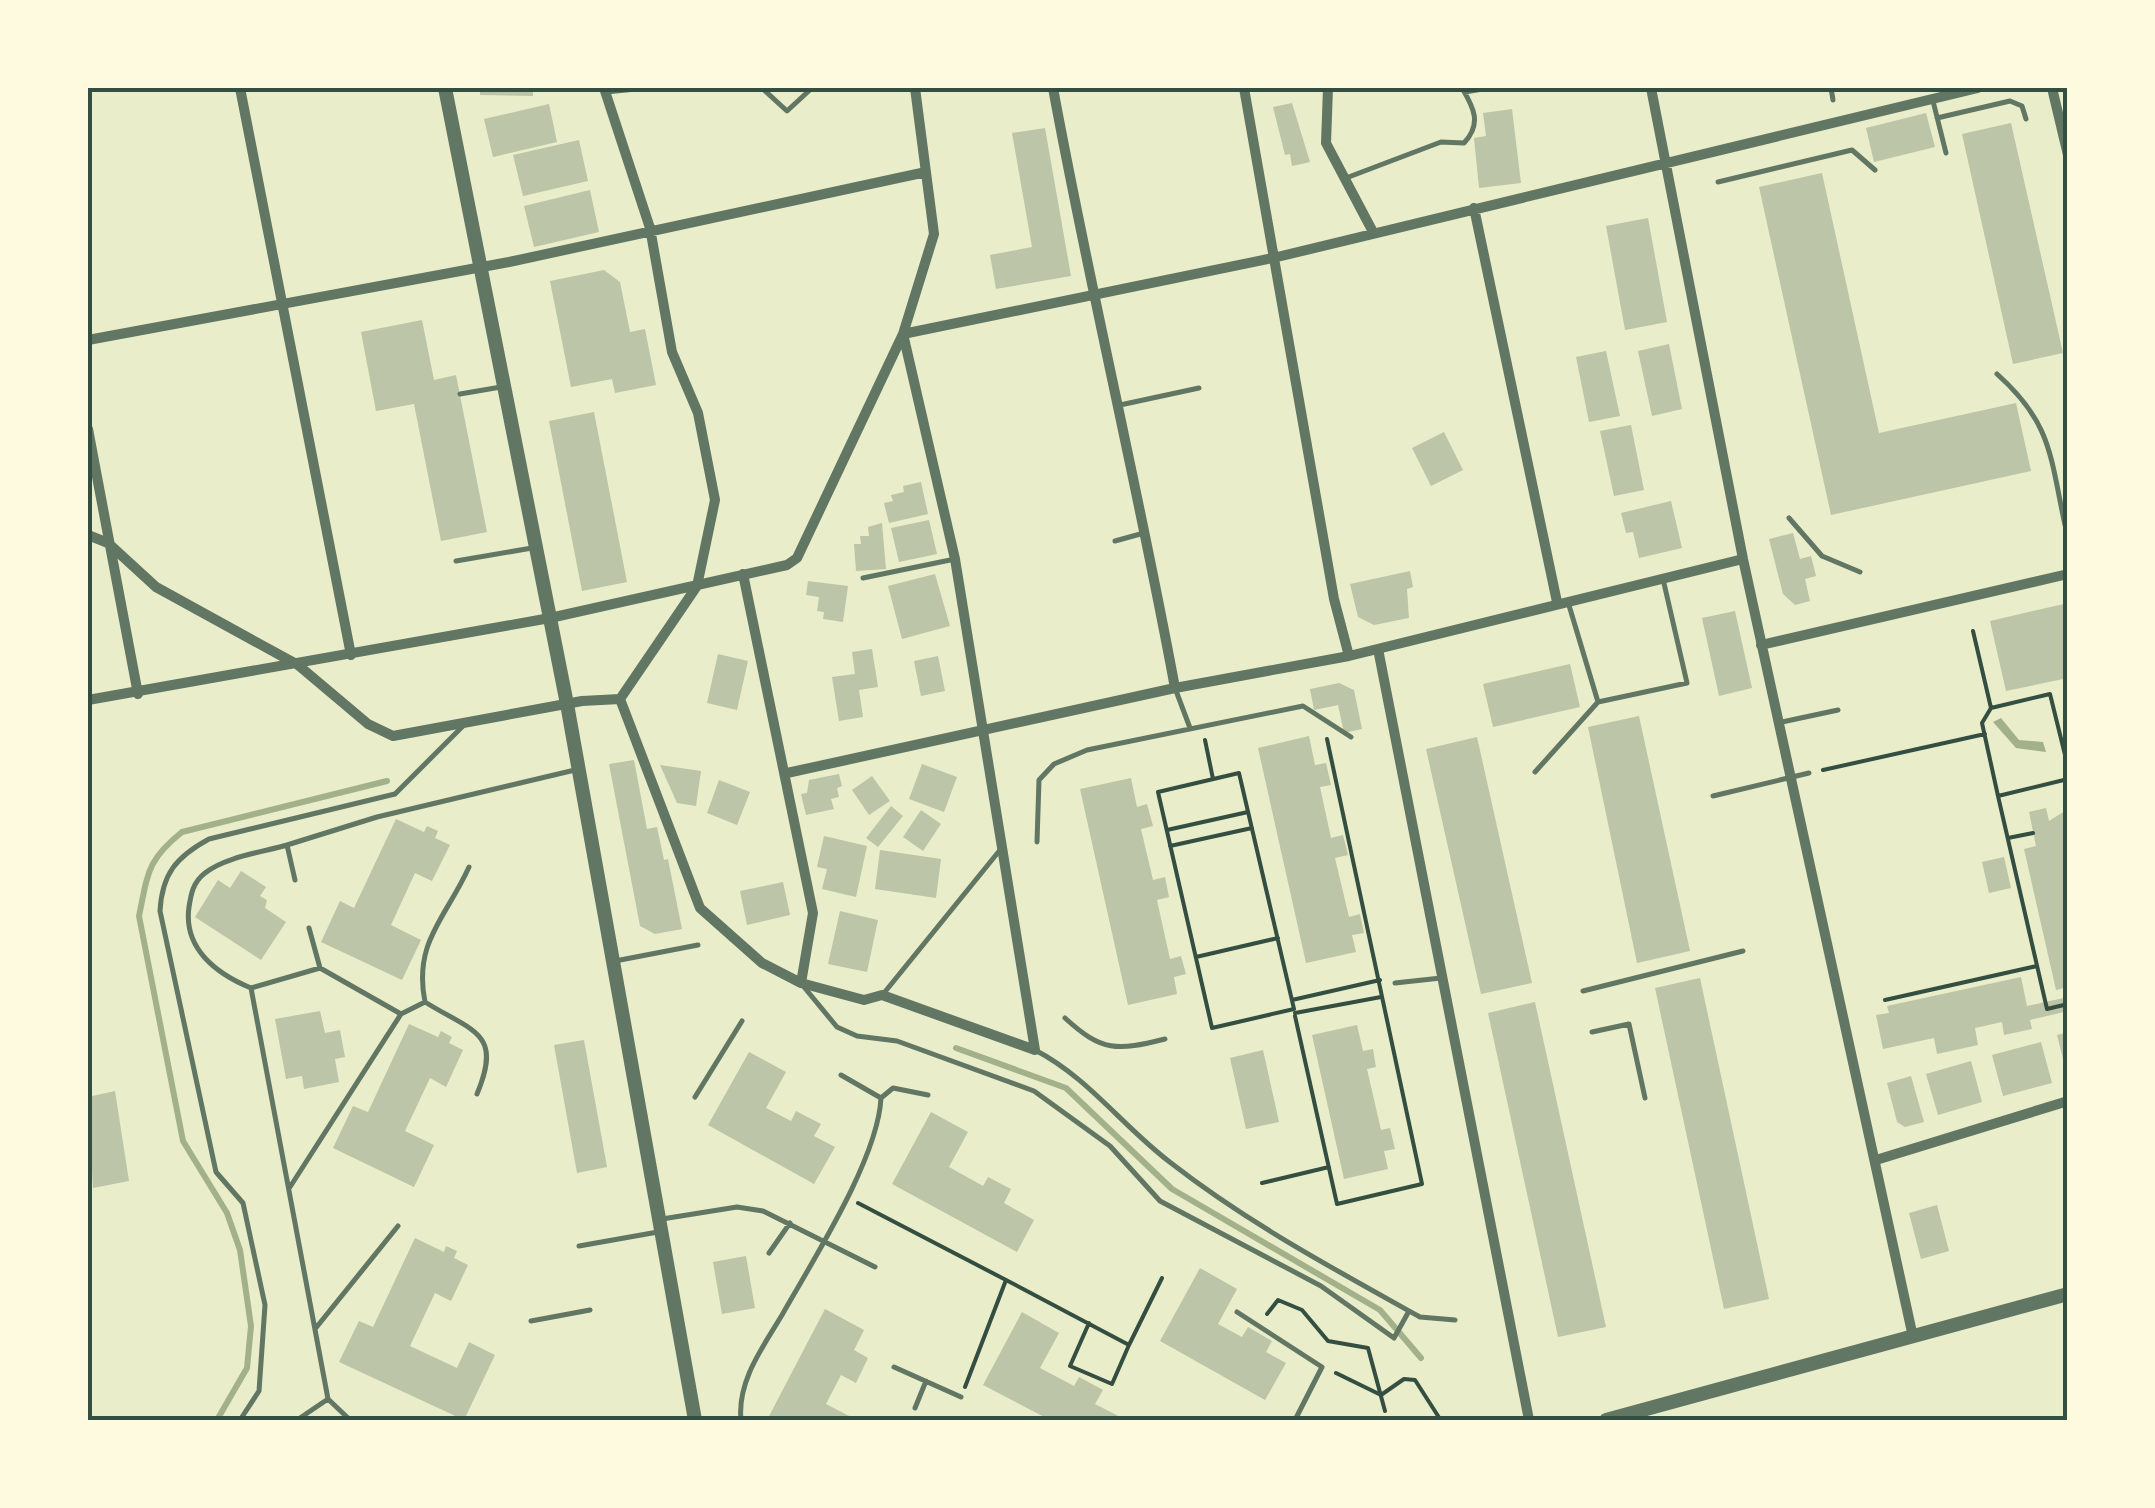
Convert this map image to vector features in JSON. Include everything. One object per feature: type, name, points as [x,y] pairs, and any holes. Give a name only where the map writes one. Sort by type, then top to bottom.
[{"type":"street","points":[[240,88],[351,656]]},
{"type":"street","points":[[445,88],[567,704],[695,1420]]},
{"type":"street","points":[[88,700],[298,666],[550,618],[786,565],[798,558],[903,334],[934,234],[915,88]]},
{"type":"street","points":[[1053,88],[1091,292],[1147,533],[1176,688]]},
{"type":"street","points":[[1244,88],[1334,600],[1349,656]]},
{"type":"street","points":[[1328,88],[1326,143],[1373,232]]},
{"type":"street","points":[[1651,88],[1743,560],[1913,1337]]},
{"type":"street","points":[[903,334],[1091,292],[1272,258],[1978,88]]},
{"type":"street","points":[[2052,88],[2068,155]]},
{"type":"street","points":[[605,90],[650,228],[672,352],[698,414],[715,500],[696,586],[620,699]]},
{"type":"street","points":[[88,340],[480,268],[650,228],[926,172]]},
{"type":"street","points":[[1474,208],[1563,602]]},
{"type":"street","points":[[620,699],[700,908],[762,962],[801,983],[864,1000],[882,995],[1035,1050],[955,560],[903,334]]},
{"type":"street","points":[[88,429],[138,694]]},
{"type":"street","points":[[88,535],[108,542],[156,587],[298,666],[368,724],[392,736],[567,704],[620,699]]},
{"type":"street","points":[[787,773],[1176,688],[1349,656],[1743,560]]},
{"type":"street","points":[[743,574],[813,913],[801,983]]},
{"type":"street","points":[[1761,645],[2068,574]]},
{"type":"street","points":[[1378,649],[1528,1420]]},
{"type":"street","points":[[1876,1160],[2068,1101]]},
{"type":"street","points":[[1606,1420],[2068,1294]]},
{"type":"lane","points":[[605,90],[646,88]]},
{"type":"lane","points":[[762,88],[787,111],[812,88]]},
{"type":"lane","points":[[1346,178],[1440,142],[1464,143],[1474,133],[1476,112],[1464,90],[1488,88]]},
{"type":"lane","points":[[1831,88],[1833,100]]},
{"type":"lane","points":[[1932,98],[1946,153]]},
{"type":"lane","points":[[1937,118],[2010,101],[2022,106],[2026,119]]},
{"type":"lane","points":[[1718,182],[1852,150],[1875,170]]},
{"type":"lane","points":[[1998,374],[2030,403],[2043,429],[2065,525]]},
{"type":"lane","points":[[460,394],[504,386]]},
{"type":"lane","points":[[1117,405],[1199,388]]},
{"type":"lane","points":[[1789,518],[1822,556],[1860,572]]},
{"type":"lane","points":[[1115,541],[1147,533]]},
{"type":"lane","points":[[456,562],[536,547]]},
{"type":"lane","points":[[863,578],[955,560]]},
{"type":"lane","points":[[1535,772],[1598,702],[1687,683],[1662,579]]},
{"type":"lane","points":[[1563,602],[1598,702]]},
{"type":"lane","points":[[1176,688],[1190,728]]},
{"type":"lane","points":[[1037,842],[1039,780],[1054,764],[1087,750],[1303,706],[1351,737]]},
{"type":"lane","points":[[1779,723],[1838,710]]},
{"type":"lane","points":[[240,1420],[258,1391],[266,1305],[242,1202],[216,1172],[160,911],[162,885],[186,852],[209,839],[395,794],[462,726]]},
{"type":"lane","points":[[320,968],[250,988],[223,976],[194,942],[188,917],[191,888],[206,872],[377,817],[578,770]]},
{"type":"lane","points":[[1713,796],[1809,773]]},
{"type":"lane","points":[[882,995],[1004,844]]},
{"type":"lane","points":[[287,845],[294,880]]},
{"type":"lane","points":[[469,868],[431,930],[420,973],[425,1002],[480,1037],[488,1048],[491,1061],[478,1094]]},
{"type":"lane","points":[[308,928],[320,968],[401,1014]]},
{"type":"lane","points":[[612,962],[698,945]]},
{"type":"lane","points":[[1584,992],[1743,952]]},
{"type":"lane","points":[[1395,983],[1444,977]]},
{"type":"lane","points":[[801,983],[837,1027],[856,1036],[897,1041],[1034,1091],[1110,1146],[1160,1202],[1321,1286],[1394,1338],[1409,1311]]},
{"type":"lane","points":[[250,988],[328,1399],[350,1420]]},
{"type":"lane","points":[[288,1189],[401,1014],[425,1002]]},
{"type":"lane","points":[[1065,1018],[1088,1039],[1105,1046],[1131,1047],[1165,1039]]},
{"type":"lane","points":[[695,1096],[742,1022]]},
{"type":"lane","points":[[1592,1032],[1629,1024],[1645,1098]]},
{"type":"lane","points":[[1035,1050],[1067,1067],[1167,1160],[1233,1208],[1409,1311],[1455,1320]]},
{"type":"lane","points":[[841,1075],[881,1098]]},
{"type":"lane","points":[[741,1420],[744,1383],[825,1241],[878,1126],[881,1098],[893,1088],[928,1095]]},
{"type":"lane","points":[[579,1246],[737,1207],[763,1211],[790,1222],[874,1268]]},
{"type":"lane","points":[[769,1253],[790,1222]]},
{"type":"lane","points":[[315,1329],[398,1226]]},
{"type":"lane","points":[[532,1321],[590,1310]]},
{"type":"lane","points":[[1236,1312],[1322,1367],[1295,1420]]},
{"type":"lane","points":[[894,1368],[962,1397]]},
{"type":"lane","points":[[915,1408],[926,1381]]},
{"type":"lane","points":[[300,1418],[328,1399]]},
{"type":"path","points":[[1972,631],[1991,708],[1982,723],[2046,1009],[2068,1004]]},
{"type":"path","points":[[1991,708],[2050,694],[2068,768]]},
{"type":"path","points":[[1326,734],[1380,980],[1422,1184],[1337,1204],[1295,1012],[1239,773],[1158,792],[1212,1028],[1295,1012],[1383,996]]},
{"type":"path","points":[[1809,773],[1985,734]]},
{"type":"path","points":[[1204,740],[1213,779]]},
{"type":"path","points":[[1998,796],[2068,779]]},
{"type":"path","points":[[1167,830],[1248,812]]},
{"type":"path","points":[[1170,846],[1252,828]]},
{"type":"path","points":[[2008,838],[2033,833]]},
{"type":"path","points":[[1196,957],[1278,938]]},
{"type":"path","points":[[1886,1000],[2037,966]]},
{"type":"path","points":[[1292,1000],[1380,980]]},
{"type":"path","points":[[1262,1183],[1329,1167]]},
{"type":"path","points":[[845,1197],[1129,1344]]},
{"type":"path","points":[[1089,1323],[1070,1366],[1112,1384],[1162,1278]]},
{"type":"path","points":[[962,1397],[1006,1280]]},
{"type":"path","points":[[1258,1326],[1278,1300],[1302,1310],[1328,1342],[1368,1348],[1385,1411]]},
{"type":"path","points":[[1322,1367],[1381,1395]]},
{"type":"path","points":[[1381,1395],[1404,1379],[1415,1380],[1440,1419]]},
{"type":"shaded area","points":[[2001,718],[2019,740],[2043,742],[2046,752],[2016,748],[1993,722]]},
{"type":"building","points":[[480,88],[533,88],[533,96],[480,95]]},
{"type":"building","points":[[1292,103],[1310,162],[1292,166],[1290,154],[1285,155],[1273,107]]},
{"type":"building","points":[[549,104],[557,142],[493,157],[484,119]]},
{"type":"building","points":[[1512,109],[1521,183],[1479,188],[1474,138],[1486,136],[1483,113]]},
{"type":"building","points":[[1926,113],[1935,147],[1874,162],[1866,128]]},
{"type":"building","points":[[2011,123],[2063,353],[2013,364],[1962,134]]},
{"type":"building","points":[[1045,128],[1071,276],[996,289],[990,255],[1032,247],[1012,133]]},
{"type":"building","points":[[579,140],[588,181],[523,196],[513,155]]},
{"type":"building","points":[[1822,173],[1879,433],[2016,403],[2031,471],[1831,515],[1759,187]]},
{"type":"building","points":[[590,190],[599,232],[534,247],[524,206]]},
{"type":"building","points":[[1648,218],[1667,322],[1625,330],[1606,226]]},
{"type":"building","points":[[604,270],[620,282],[630,332],[645,329],[656,385],[615,393],[612,379],[571,387],[550,281]]},
{"type":"building","points":[[422,320],[434,380],[456,375],[487,532],[441,541],[414,404],[376,411],[361,332]]},
{"type":"building","points":[[1669,344],[1682,409],[1652,416],[1638,351]]},
{"type":"building","points":[[1606,351],[1620,416],[1589,422],[1576,357]]},
{"type":"building","points":[[594,412],[627,582],[582,591],[549,421]]},
{"type":"building","points":[[1631,425],[1644,490],[1614,496],[1600,431]]},
{"type":"building","points":[[1444,432],[1463,470],[1431,486],[1412,448]]},
{"type":"building","points":[[921,482],[928,514],[889,523],[884,503],[893,501],[891,495],[904,492],[903,486]]},
{"type":"building","points":[[1671,501],[1682,548],[1639,558],[1633,532],[1626,533],[1621,513]]},
{"type":"building","points":[[929,520],[937,554],[899,562],[891,528]]},
{"type":"building","points":[[882,523],[886,569],[856,571],[854,544],[861,544],[860,536],[869,536],[868,527]]},
{"type":"building","points":[[1793,533],[1800,559],[1811,556],[1816,576],[1805,579],[1810,601],[1795,605],[1783,594],[1769,539]]},
{"type":"building","points":[[1410,571],[1413,587],[1407,589],[1409,618],[1374,625],[1358,617],[1350,584]]},
{"type":"building","points":[[935,574],[950,626],[902,639],[888,586]]},
{"type":"building","points":[[808,581],[848,586],[843,622],[823,619],[824,612],[817,611],[819,597],[806,595]]},
{"type":"building","points":[[2068,603],[2068,678],[2006,691],[1990,621]]},
{"type":"building","points":[[1735,611],[1752,688],[1719,696],[1702,618]]},
{"type":"building","points":[[872,649],[878,687],[859,690],[863,717],[839,721],[832,677],[855,674],[852,652]]},
{"type":"building","points":[[718,654],[748,661],[737,710],[707,703]]},
{"type":"building","points":[[938,656],[945,691],[921,696],[914,661]]},
{"type":"building","points":[[1570,664],[1580,707],[1493,727],[1483,684]]},
{"type":"building","points":[[1339,683],[1354,690],[1362,729],[1344,733],[1338,705],[1314,710],[1310,689]]},
{"type":"building","points":[[1639,716],[1690,951],[1637,963],[1588,727]]},
{"type":"building","points":[[1309,736],[1315,765],[1326,763],[1331,785],[1320,787],[1331,838],[1343,835],[1348,855],[1335,858],[1349,917],[1360,914],[1364,933],[1352,935],[1356,952],[1306,963],[1258,748]]},
{"type":"building","points":[[1477,737],[1532,983],[1481,994],[1426,749]]},
{"type":"building","points":[[634,760],[647,829],[657,827],[664,860],[668,859],[682,929],[655,934],[640,926],[609,764]]},
{"type":"building","points":[[922,764],[957,777],[944,812],[909,799]]},
{"type":"building","points":[[660,765],[701,771],[696,806],[677,803]]},
{"type":"building","points":[[839,774],[842,786],[837,788],[839,797],[831,799],[834,809],[806,815],[801,794],[807,793],[809,780]]},
{"type":"building","points":[[872,776],[890,801],[869,815],[852,790]]},
{"type":"building","points":[[1131,778],[1137,807],[1147,804],[1153,826],[1141,829],[1153,880],[1165,877],[1169,897],[1157,900],[1170,959],[1181,956],[1186,974],[1174,977],[1177,994],[1128,1005],[1080,789]]},
{"type":"building","points":[[719,780],[750,792],[737,825],[707,813]]},
{"type":"building","points":[[891,806],[903,816],[878,847],[866,838]]},
{"type":"building","points":[[2046,808],[2049,821],[2068,809],[2068,987],[2056,990],[2024,849],[2036,846],[2029,812]]},
{"type":"building","points":[[921,810],[941,824],[923,851],[903,837]]},
{"type":"building","points":[[396,819],[424,832],[427,826],[438,831],[435,838],[450,845],[432,881],[415,873],[391,925],[421,940],[402,980],[321,942],[340,901],[354,908]]},
{"type":"building","points":[[824,836],[867,846],[856,897],[822,889],[827,869],[817,867]]},
{"type":"building","points":[[880,850],[941,859],[936,898],[875,889]]},
{"type":"building","points":[[2004,857],[2011,888],[1989,893],[1982,862]]},
{"type":"building","points":[[241,871],[266,887],[260,896],[267,900],[265,908],[286,922],[261,960],[195,917],[218,880],[230,888]]},
{"type":"building","points":[[783,882],[790,915],[747,925],[740,891]]},
{"type":"building","points":[[840,911],[878,920],[867,972],[828,964]]},
{"type":"building","points":[[2021,977],[2027,1006],[2068,997],[2068,1011],[2030,1020],[2032,1029],[2004,1035],[2002,1022],[1975,1028],[1978,1045],[1937,1054],[1934,1038],[1883,1049],[1876,1015],[1889,1013],[1887,1006]]},
{"type":"building","points":[[1700,978],[1769,1299],[1724,1309],[1655,988]]},
{"type":"building","points":[[1535,1002],[1606,1327],[1558,1337],[1488,1013]]},
{"type":"building","points":[[320,1011],[325,1033],[340,1030],[345,1057],[335,1059],[339,1082],[304,1089],[302,1076],[286,1079],[275,1019]]},
{"type":"building","points":[[409,1024],[438,1037],[441,1031],[452,1037],[449,1043],[463,1050],[446,1087],[430,1078],[405,1131],[434,1145],[414,1187],[333,1148],[353,1106],[368,1112]]},
{"type":"building","points":[[1357,1025],[1363,1051],[1373,1049],[1376,1067],[1367,1069],[1381,1130],[1390,1128],[1395,1149],[1384,1151],[1388,1169],[1344,1179],[1312,1035]]},
{"type":"building","points":[[2068,1032],[2068,1070],[2066,1071],[2057,1035]]},
{"type":"building","points":[[584,1040],[607,1167],[577,1173],[554,1045]]},
{"type":"building","points":[[2041,1042],[2052,1083],[2003,1096],[1992,1055]]},
{"type":"building","points":[[1263,1050],[1279,1122],[1246,1129],[1230,1058]]},
{"type":"building","points":[[749,1052],[786,1072],[766,1108],[791,1121],[796,1111],[821,1124],[814,1136],[835,1147],[814,1184],[708,1125]]},
{"type":"building","points":[[1971,1061],[1982,1102],[1938,1115],[1926,1074]]},
{"type":"building","points":[[1911,1076],[1924,1122],[1905,1127],[1897,1122],[1887,1083]]},
{"type":"building","points":[[115,1091],[129,1181],[93,1188],[88,1097]]},
{"type":"building","points":[[931,1112],[968,1132],[949,1167],[983,1186],[988,1177],[1011,1189],[1004,1203],[1034,1220],[1017,1252],[892,1184]]},
{"type":"building","points":[[1937,1205],[1949,1251],[1921,1259],[1909,1213]]},
{"type":"building","points":[[415,1238],[444,1252],[446,1246],[457,1251],[454,1258],[468,1265],[451,1301],[435,1293],[410,1346],[457,1368],[469,1342],[495,1355],[464,1420],[339,1362],[359,1321],[373,1327]]},
{"type":"building","points":[[746,1256],[755,1308],[722,1314],[713,1262]]},
{"type":"building","points":[[1200,1268],[1237,1289],[1218,1324],[1242,1337],[1248,1327],[1272,1341],[1266,1352],[1286,1363],[1265,1400],[1160,1341]]},
{"type":"building","points":[[825,1309],[864,1330],[854,1350],[868,1358],[856,1383],[841,1375],[826,1404],[857,1420],[767,1420]]},
{"type":"building","points":[[1022,1312],[1059,1333],[1040,1368],[1074,1386],[1079,1377],[1103,1390],[1095,1404],[1126,1420],[1050,1420],[983,1385]]},
{"type":"waterway","points":[[217,1420],[247,1368],[251,1326],[240,1250],[227,1213],[183,1141],[139,916],[147,878],[155,860],[182,832],[387,781]]},
{"type":"waterway","points":[[956,1048],[1066,1088],[1172,1189],[1380,1310],[1421,1358]]}]
